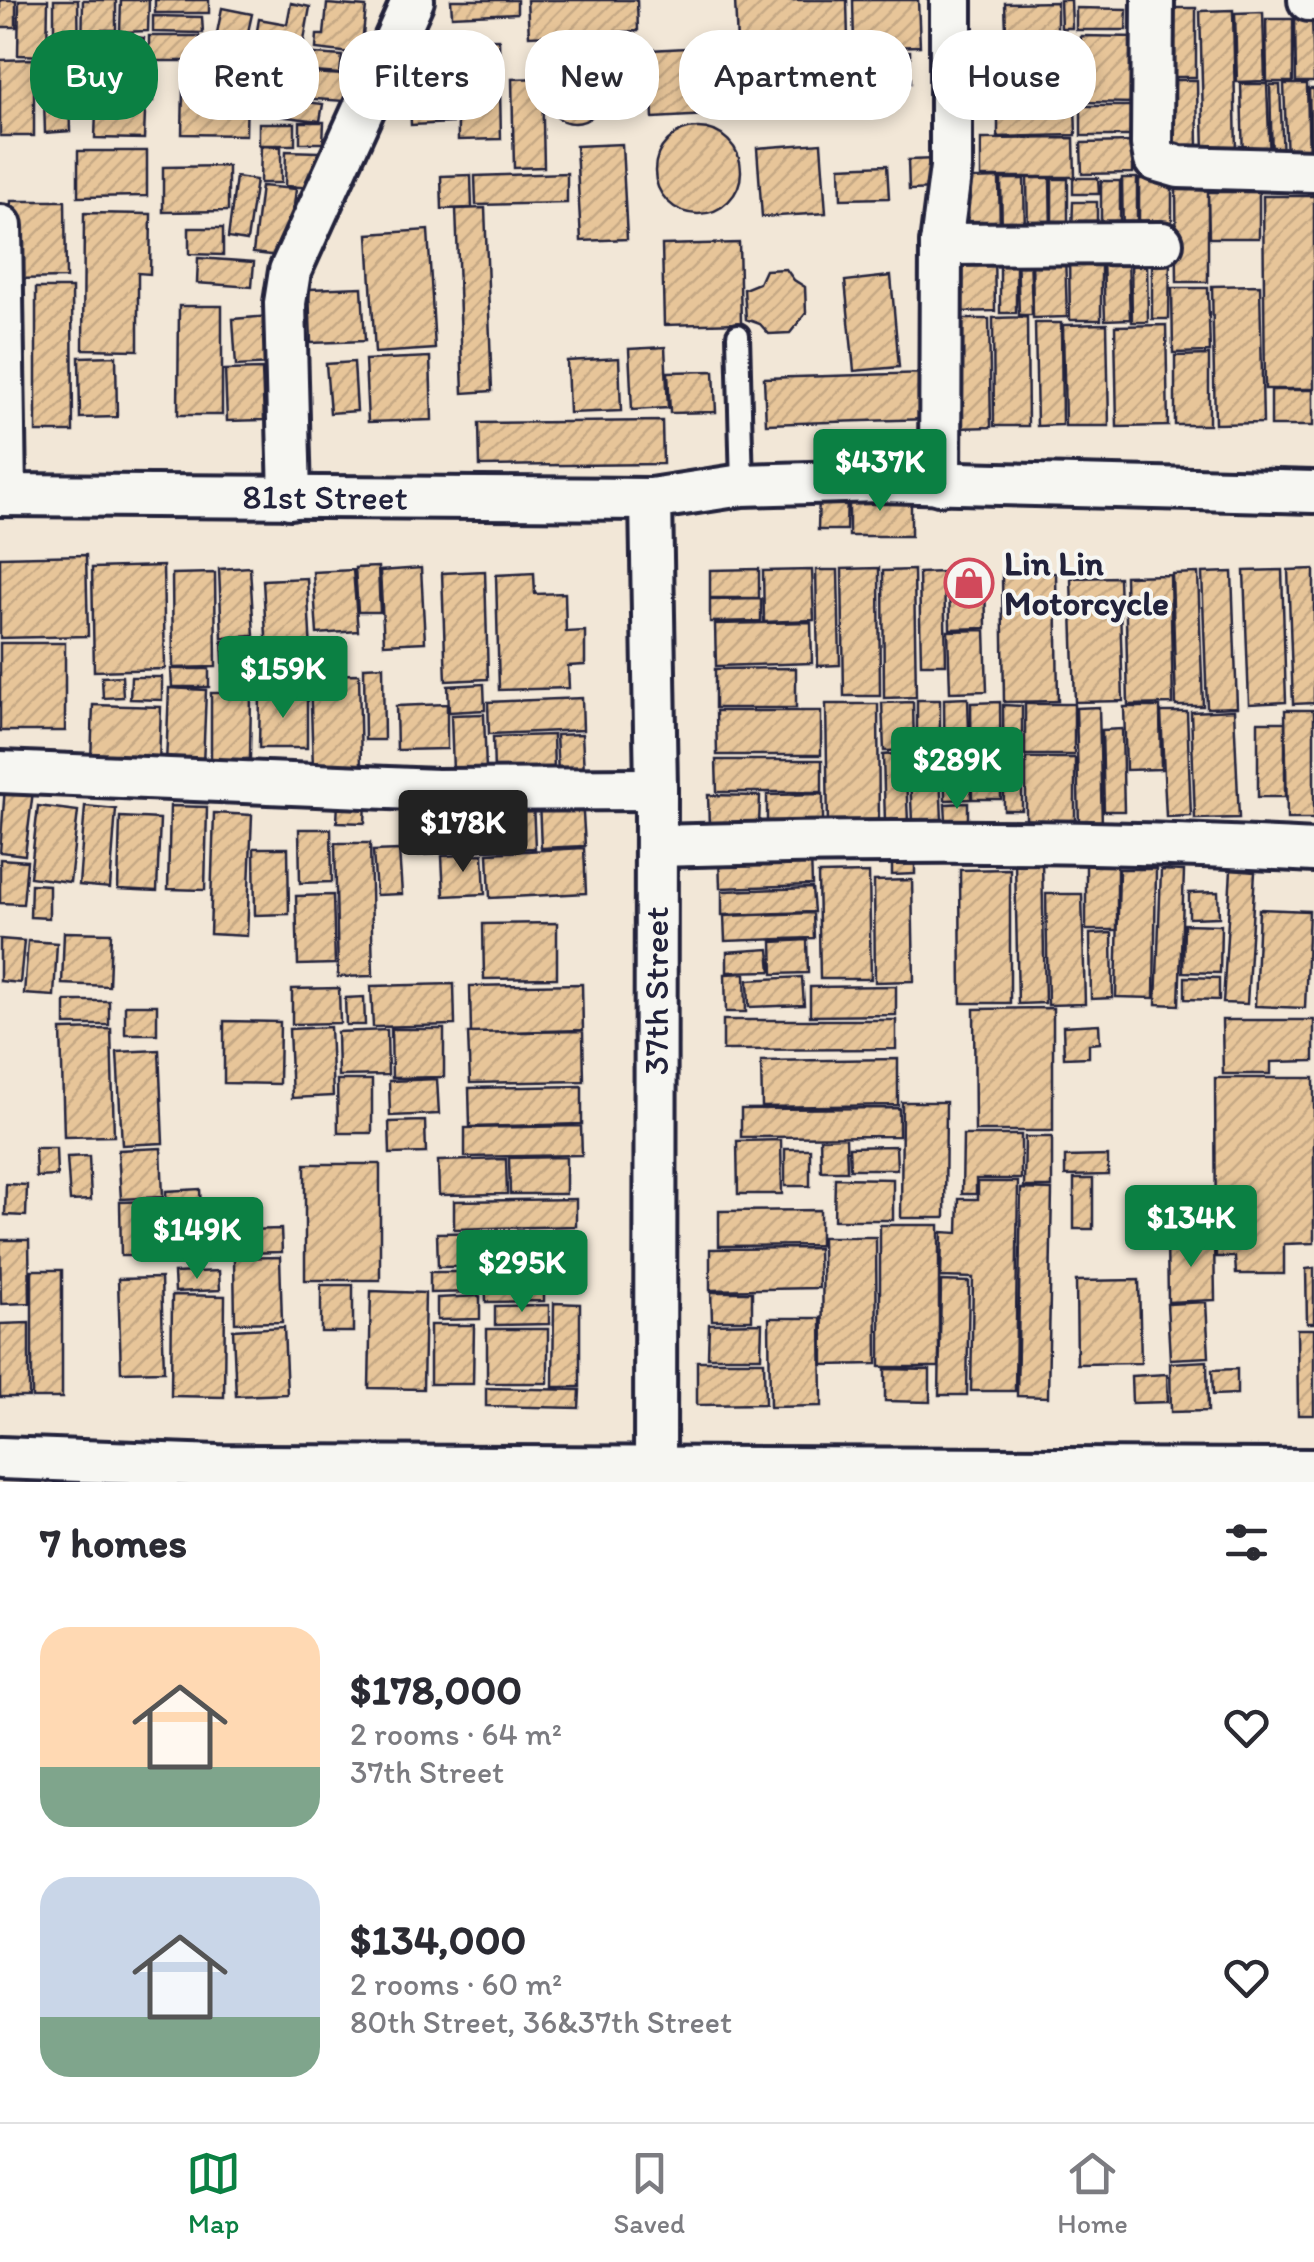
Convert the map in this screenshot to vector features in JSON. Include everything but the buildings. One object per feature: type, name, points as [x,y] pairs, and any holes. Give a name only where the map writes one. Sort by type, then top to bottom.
[{"type":"street","points":[[290,498],[284,302],[290,271],[412,0]]},
{"type":"street","points":[[940,484],[942,244],[951,167],[951,0]]},
{"type":"street","points":[[1153,0],[1155,160],[1179,167],[1314,170]]},
{"type":"street","points":[[1,226],[2,495]]},
{"type":"street","points":[[942,244],[1162,244]]},
{"type":"street","name":"81st Street","points":[[2,495],[651,499],[742,485],[878,481],[1314,492]]},
{"type":"street","name":"37th Street","points":[[651,499],[656,789],[655,1476]]},
{"type":"street","points":[[0,772],[436,790],[656,789]]},
{"type":"street","points":[[656,846],[850,842],[1202,845],[1314,851]]},
{"type":"street","points":[[0,1458],[218,1474],[655,1476],[1314,1470]]},
{"type":"lane","points":[[738,335],[742,485]]},
{"type":"place","name":"Lin Lin Motorcycle","points":[[969,583]]}]
